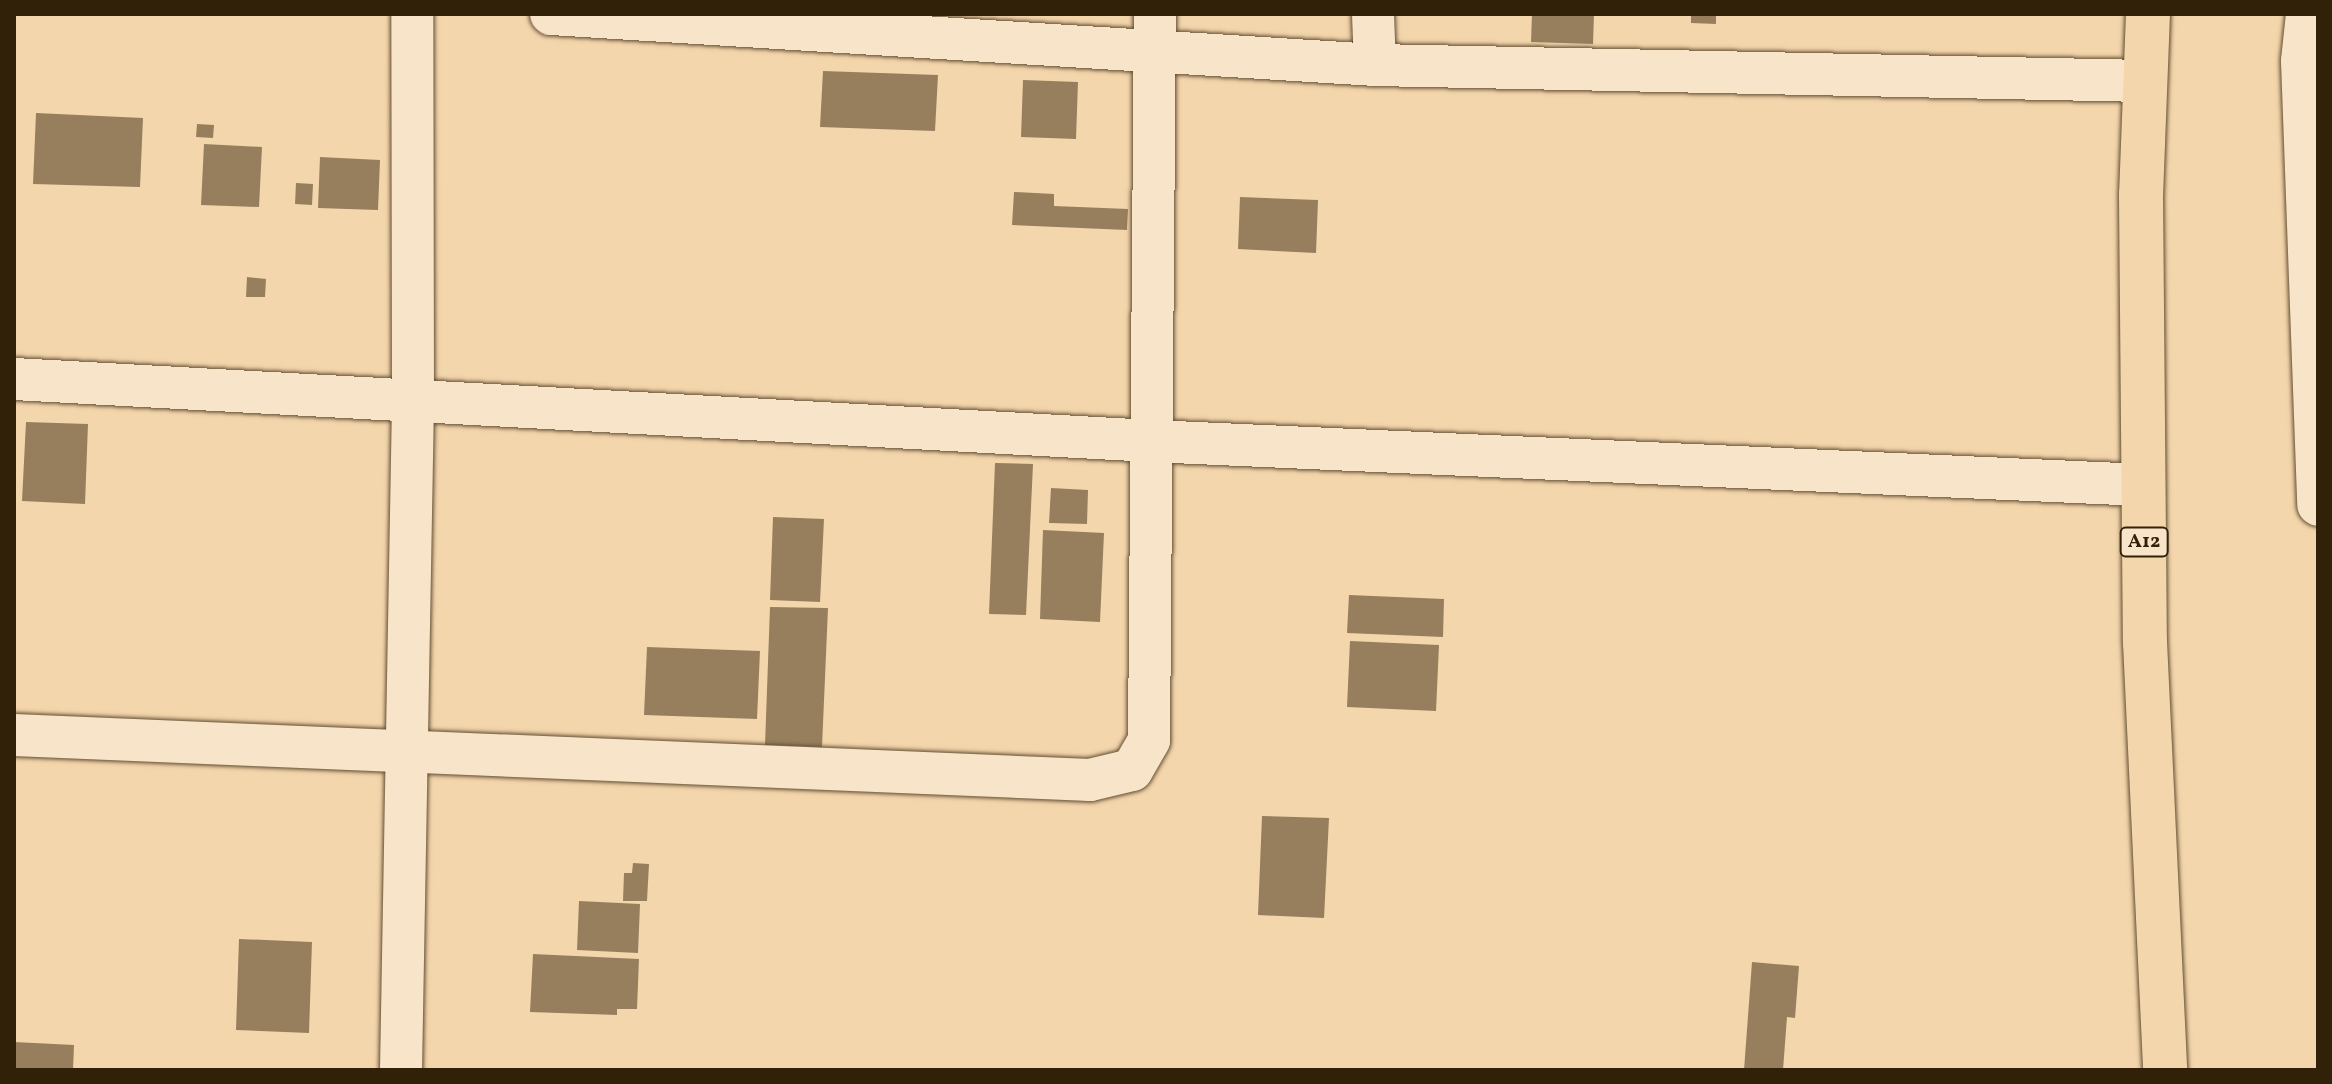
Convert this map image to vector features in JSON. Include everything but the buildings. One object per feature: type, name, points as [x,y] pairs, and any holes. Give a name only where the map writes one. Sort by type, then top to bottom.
[{"type":"main road","name":"A12","points":[[2148,14],[2141,195],[2145,642],[2165,1070]]},
{"type":"street","points":[[401,1070],[413,401],[412,14]]},
{"type":"street","points":[[551,14],[1154,33],[1375,65],[2145,81]]},
{"type":"street","points":[[1373,14],[1375,65]]},
{"type":"street","points":[[2307,14],[2302,61],[2318,505]]},
{"type":"street","points":[[14,735],[1090,780],[1132,770],[1149,740],[1154,33]]},
{"type":"street","points":[[14,379],[1151,441],[2143,485]]}]
